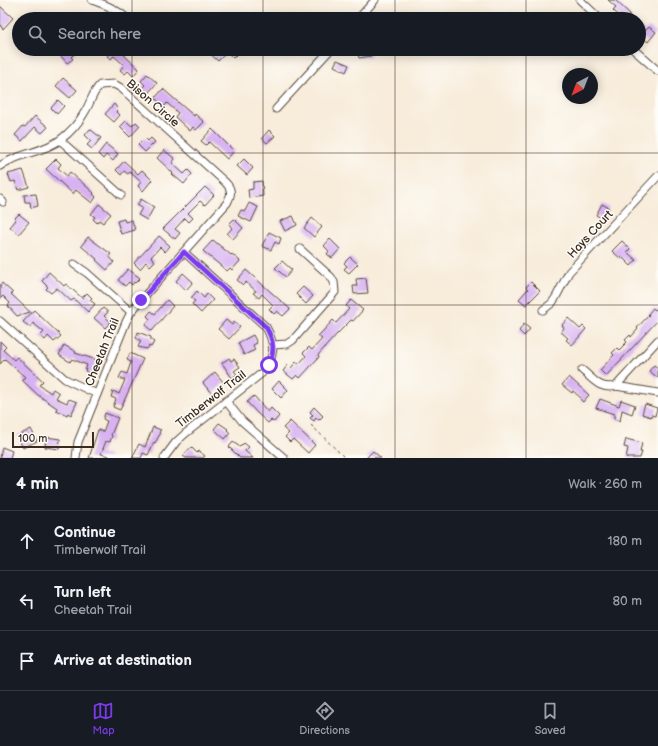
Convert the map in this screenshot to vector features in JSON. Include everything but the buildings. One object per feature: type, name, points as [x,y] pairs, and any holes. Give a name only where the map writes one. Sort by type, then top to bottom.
[{"type":"street","points":[[92,0],[108,5],[119,12]]},
{"type":"street","points":[[364,12],[375,0]]},
{"type":"street","points":[[580,0],[593,12]]},
{"type":"street","points":[[276,109],[325,56]]},
{"type":"street","points":[[641,56],[658,71]]},
{"type":"street","name":"Bison Circle","points":[[0,166],[7,161],[48,147],[60,140],[71,131],[80,120],[100,85],[114,84],[121,88],[225,182],[231,189],[231,193]]},
{"type":"street","points":[[60,140],[121,194]]},
{"type":"street","name":"Hays Court","points":[[543,310],[552,303],[569,272],[658,176]]},
{"type":"street","name":"Cheetah Trail","points":[[76,458],[78,442],[131,312],[228,202],[231,193]]},
{"type":"street","points":[[184,252],[259,320],[268,332],[273,345],[287,344],[293,340],[335,292],[334,282],[331,277],[300,249]]},
{"type":"street","points":[[74,264],[87,273],[131,312]]},
{"type":"street","points":[[0,321],[65,379],[97,394]]},
{"type":"street","points":[[616,386],[658,340]]},
{"type":"street","name":"Timberwolf Trail","points":[[164,458],[176,442],[262,373],[269,365],[273,356],[273,345]]},
{"type":"street","points":[[582,370],[603,387],[616,386],[658,393]]},
{"type":"street","points":[[226,401],[242,421],[284,458]]},
{"type":"path","points":[[311,425],[345,458]]},
{"type":"route","points":[[141,300],[184,252],[266,327],[271,336],[273,345],[273,356],[269,365]]}]
